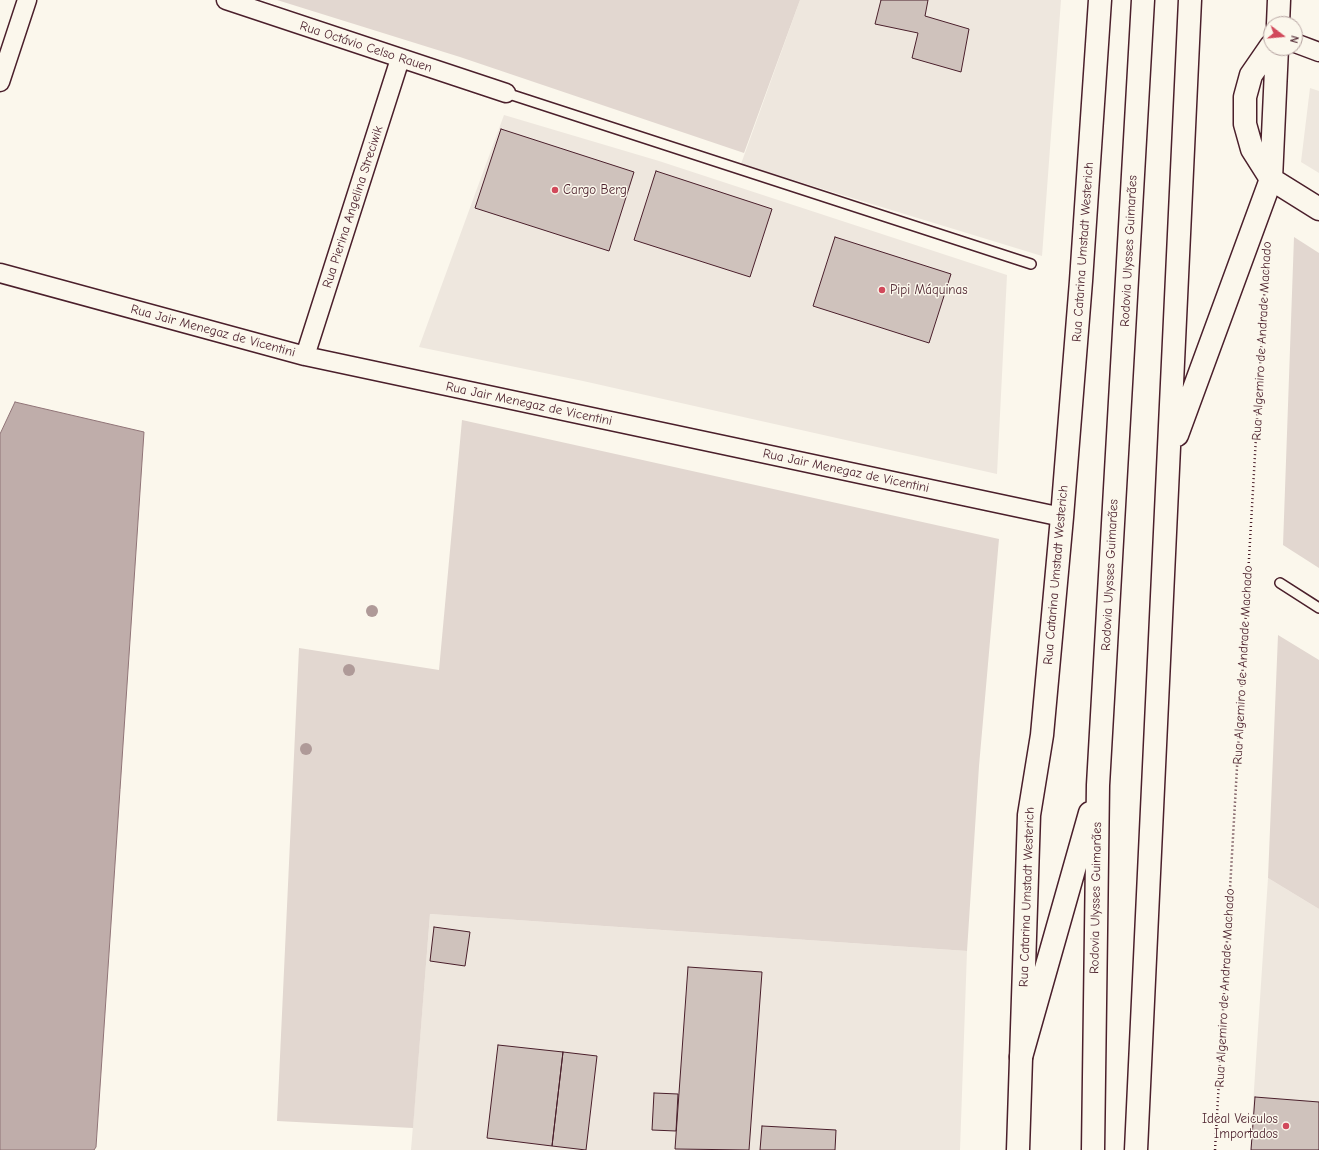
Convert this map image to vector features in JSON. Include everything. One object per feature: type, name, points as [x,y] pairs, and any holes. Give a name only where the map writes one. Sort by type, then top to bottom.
[{"type":"main road","name":"Rua Catarina Umstadt Westerich","points":[[1018,1150],[1029,815],[1042,735],[1062,517],[1081,281],[1100,0]]},
{"type":"main road","name":"Rodovia Ulysses Guimarães","points":[[1093,1150],[1098,785],[1143,0]]},
{"type":"main road","points":[[1136,1150],[1190,0]]},
{"type":"main road","points":[[1278,16],[1279,0]]},
{"type":"main road","points":[[1264,56],[1251,75],[1245,97],[1245,124],[1252,149],[1271,179],[1319,209]]},
{"type":"main road","points":[[1169,455],[1271,179],[1277,56]]},
{"type":"main road","points":[[1021,1057],[1098,785]]},
{"type":"street","points":[[0,82],[27,0]]},
{"type":"street","name":"Rua Octávio Celso Rauen","points":[[226,0],[506,93]]},
{"type":"street","points":[[1303,46],[1319,52]]},
{"type":"street","name":"Rua Pierina Angelina Streciwik","points":[[305,356],[400,59]]},
{"type":"street","name":"Rua Jair Menegaz de Vicentini","points":[[0,273],[305,356],[1062,517]]},
{"type":"lane","points":[[506,93],[1031,264]]},
{"type":"lane","points":[[1280,583],[1319,608]]},
{"type":"path","name":"Rua Algemiro de Andrade Machado","points":[[1215,1150],[1266,259]]},
{"type":"shaded area","points":[[277,0],[800,0],[744,153],[460,57]]},
{"type":"shaded area","points":[[800,0],[1061,0],[1042,256],[741,164]]},
{"type":"shaded area","points":[[1310,88],[1319,91],[1319,173],[1301,162]]},
{"type":"shaded area","points":[[504,115],[659,161],[1007,275],[997,474],[583,381],[419,347]]},
{"type":"shaded area","points":[[1294,237],[1319,253],[1319,568],[1283,545]]},
{"type":"shaded area","points":[[15,402],[144,432],[96,1147],[94,1150],[0,1150],[0,434]]},
{"type":"shaded area","points":[[462,420],[999,539],[979,766],[967,951],[430,914],[413,1128],[277,1121],[299,648],[439,670]]},
{"type":"shaded area","points":[[1278,635],[1319,660],[1319,909],[1268,878]]},
{"type":"shaded area","points":[[1268,878],[1319,909],[1319,1150],[1250,1150]]},
{"type":"shaded area","points":[[430,914],[967,951],[960,1150],[411,1150]]},
{"type":"building","points":[[881,0],[928,0],[925,16],[969,29],[961,72],[912,58],[918,33],[875,24]]},
{"type":"building","name":"Cargo Berg","points":[[501,129],[634,172],[609,251],[475,208]]},
{"type":"building","points":[[656,171],[772,209],[750,277],[634,240]]},
{"type":"building","name":"Pipi Máquinas","points":[[835,237],[951,274],[929,343],[813,306]]},
{"type":"building","points":[[434,927],[470,932],[465,966],[430,961]]},
{"type":"building","points":[[688,967],[762,972],[749,1150],[675,1149]]},
{"type":"building","points":[[498,1045],[563,1052],[552,1146],[487,1138]]},
{"type":"building","points":[[563,1052],[597,1056],[586,1150],[552,1146]]},
{"type":"building","points":[[654,1093],[678,1094],[676,1131],[652,1130]]},
{"type":"building","name":"Ideal Veiculos Importados","points":[[1255,1097],[1319,1102],[1319,1150],[1251,1150]]},
{"type":"building","points":[[762,1126],[836,1130],[835,1150],[760,1150]]},
{"type":"place","name":"Cargo Berg","points":[[555,190]]},
{"type":"place","name":"Pipi Máquinas","points":[[882,290]]},
{"type":"place","name":"Ideal Veiculos Importados","points":[[1286,1126]]}]
